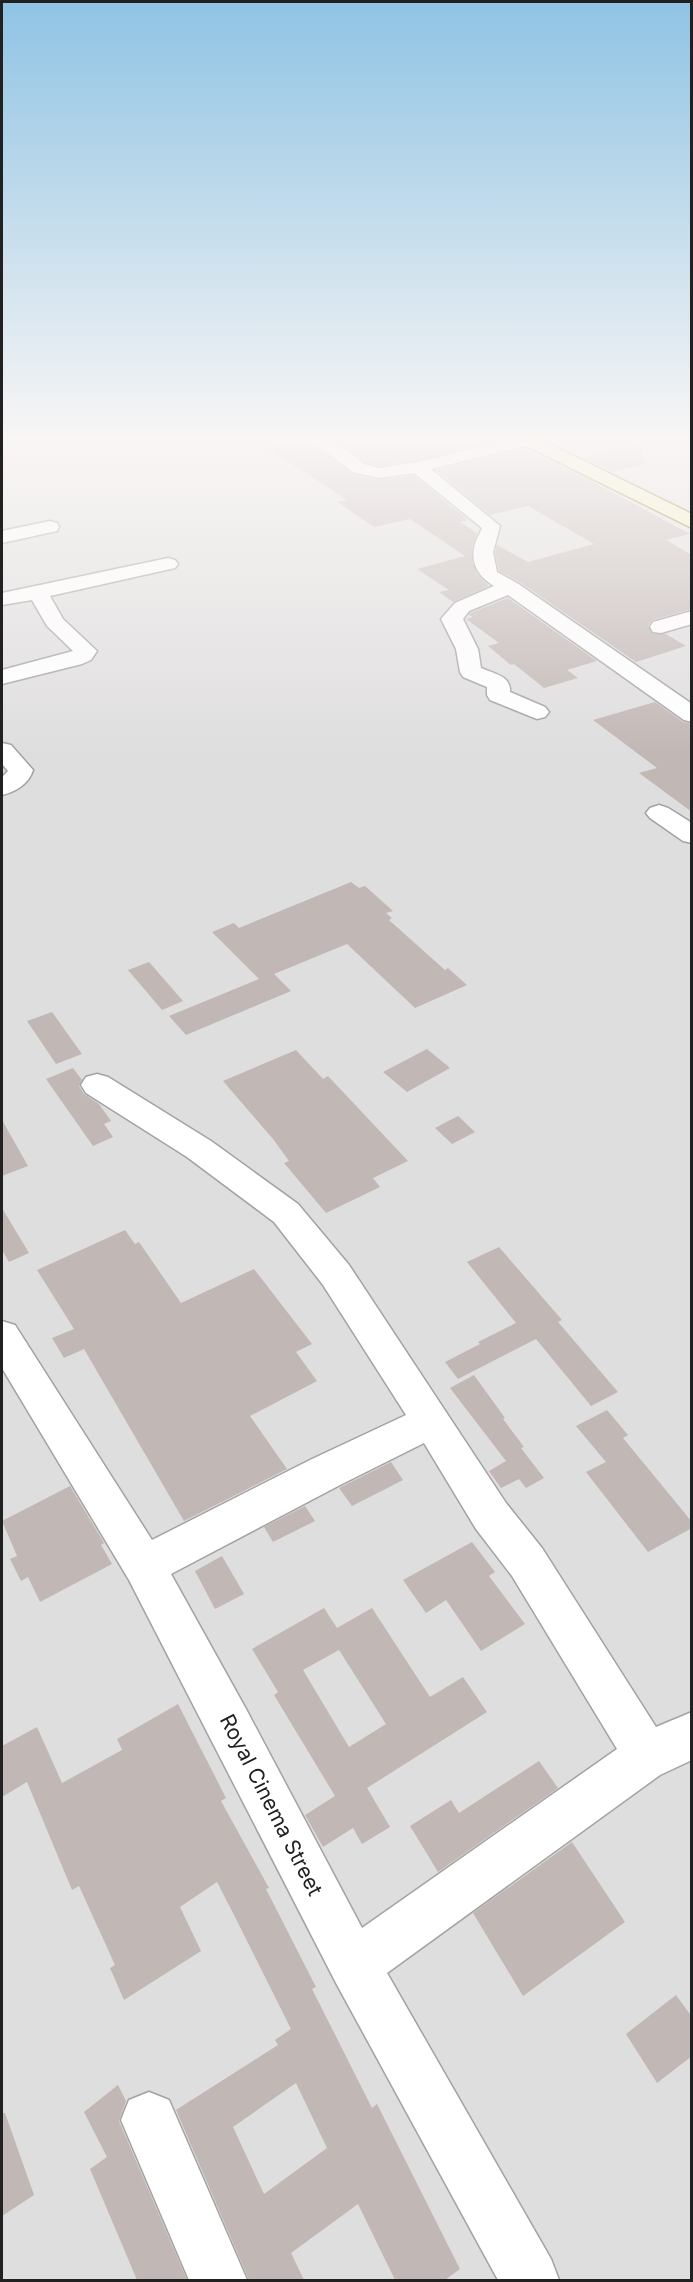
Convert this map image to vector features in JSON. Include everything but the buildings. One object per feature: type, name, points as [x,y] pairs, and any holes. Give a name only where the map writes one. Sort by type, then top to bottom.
[{"type":"street","points":[[485,542],[483,550],[489,575],[510,587],[692,716]]},
{"type":"street","points":[[2,599],[168,564]]},
{"type":"street","points":[[510,587],[462,607],[452,619],[467,649],[471,672],[499,684],[498,696],[501,698],[537,712]]},
{"type":"street","points":[[2,677],[74,659],[86,651],[54,622],[38,593]]},
{"type":"street","points":[[661,627],[692,617]]},
{"type":"street","points":[[2,750],[21,770],[19,776],[2,788]]},
{"type":"street","points":[[659,813],[692,834]]},
{"type":"street","points":[[97,1084],[199,1149],[286,1213],[336,1275],[491,1516],[526,1562],[634,1733],[643,1758]]},
{"type":"street","name":"Royal Cinema Street","points":[[2,1336],[144,1566],[230,1725],[354,1965],[530,2280]]},
{"type":"street","points":[[144,1566],[326,1472],[432,1421]]},
{"type":"street","points":[[354,1965],[643,1758],[692,1735]]},
{"type":"street","points":[[148,2120],[218,2280]]},
{"type":"shaded area","points":[[2,542],[691,542],[691,2280],[2,2280]]}]
